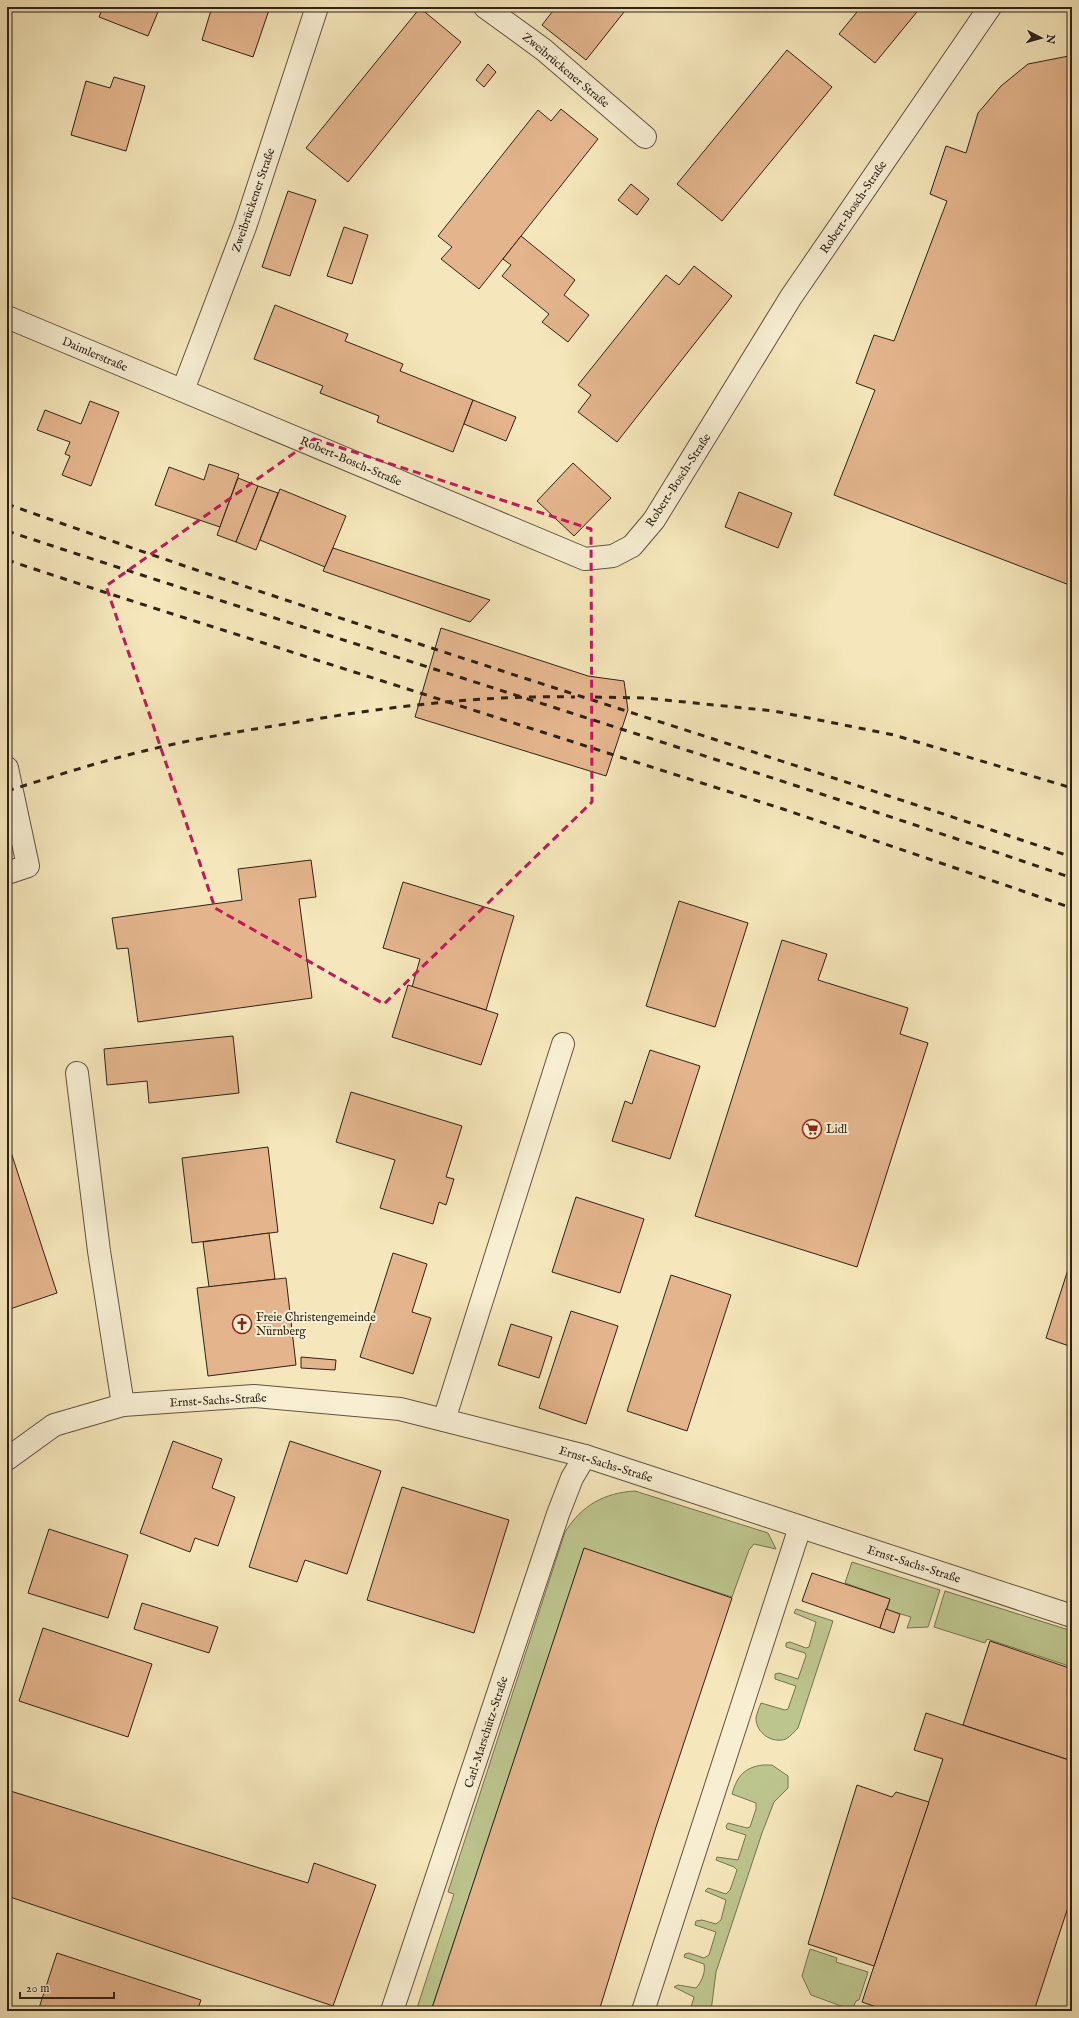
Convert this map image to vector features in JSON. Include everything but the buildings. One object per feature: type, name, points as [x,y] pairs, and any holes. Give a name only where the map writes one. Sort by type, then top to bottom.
[{"type":"street","name":"Zweibrückener Straße","points":[[183,390],[245,227],[317,7]]},
{"type":"street","name":"Zweibrückener Straße","points":[[485,7],[544,50],[645,137]]},
{"type":"street","name":"Robert-Bosch-Straße","points":[[183,390],[585,559],[613,556],[632,546],[654,520],[791,297],[990,7]]},
{"type":"street","name":"Daimlerstraße","points":[[7,317],[183,390]]},
{"type":"street","points":[[7,768],[28,866],[7,873]]},
{"type":"street","points":[[444,1420],[563,1044]]},
{"type":"street","points":[[77,1073],[100,1251],[123,1406]]},
{"type":"street","name":"Ernst-Sachs-Straße","points":[[7,1459],[54,1425],[123,1406],[254,1396],[400,1409],[586,1456],[1072,1616]]},
{"type":"street","name":"Carl-Marschütz-Straße","points":[[392,2011],[558,1514],[572,1478],[586,1456]]},
{"type":"street","points":[[642,2011],[800,1526]]},
{"type":"highlighted area","points":[[314,439],[591,529],[592,802],[384,1004],[215,908],[106,586]]},
{"type":"green space","points":[[635,1491],[768,1533],[776,1549],[754,1544],[749,1550],[732,1597],[584,1549],[431,2011],[416,2011],[454,1894],[448,1892],[565,1532],[579,1514],[595,1502],[613,1494]]},
{"type":"green space","points":[[852,1562],[940,1590],[928,1627],[907,1628],[911,1617],[887,1610],[890,1599],[845,1583]]},
{"type":"green space","points":[[945,1591],[1072,1631],[1072,1667],[987,1639],[985,1643],[934,1627]]},
{"type":"green space","points":[[796,1609],[833,1621],[798,1728],[786,1739],[775,1740],[770,1739],[762,1733],[756,1718],[761,1703],[785,1710],[788,1709],[796,1686],[775,1679],[775,1674],[779,1673],[798,1679],[806,1656],[805,1653],[786,1647],[786,1643],[790,1642],[806,1648],[809,1647],[816,1622],[794,1613]]},
{"type":"green space","points":[[763,1765],[772,1765],[788,1776],[788,1788],[774,1802],[762,1833],[716,1972],[711,2011],[690,2011],[694,1997],[674,1987],[678,1985],[696,1988],[703,1977],[704,1964],[684,1957],[685,1954],[689,1953],[704,1958],[709,1955],[716,1932],[695,1925],[696,1921],[702,1920],[716,1924],[721,1920],[726,1900],[705,1891],[708,1888],[726,1894],[730,1890],[737,1870],[734,1867],[716,1860],[717,1857],[738,1860],[746,1835],[727,1829],[726,1826],[728,1823],[747,1828],[750,1827],[756,1809],[756,1803],[732,1794],[739,1777],[751,1768]]},
{"type":"green space","points":[[810,1949],[837,1958],[836,1962],[868,1972],[859,2000],[856,2001],[852,2010],[811,1995],[802,1976]]},
{"type":"railway","points":[[7,504],[272,595],[1072,857]]},
{"type":"railway","points":[[7,531],[807,789],[1072,878]]},
{"type":"railway","points":[[7,560],[783,809],[1072,908]]},
{"type":"railway","points":[[7,791],[127,755],[180,743],[255,729],[362,712],[433,703],[504,698],[575,697]]},
{"type":"railway","points":[[595,697],[645,698],[774,711],[894,735],[1072,788]]},
{"type":"place","name":"Lidl","points":[[812,1129]]},
{"type":"place","name":"Freie Christengemeinde Nürnberg","points":[[242,1324]]}]
